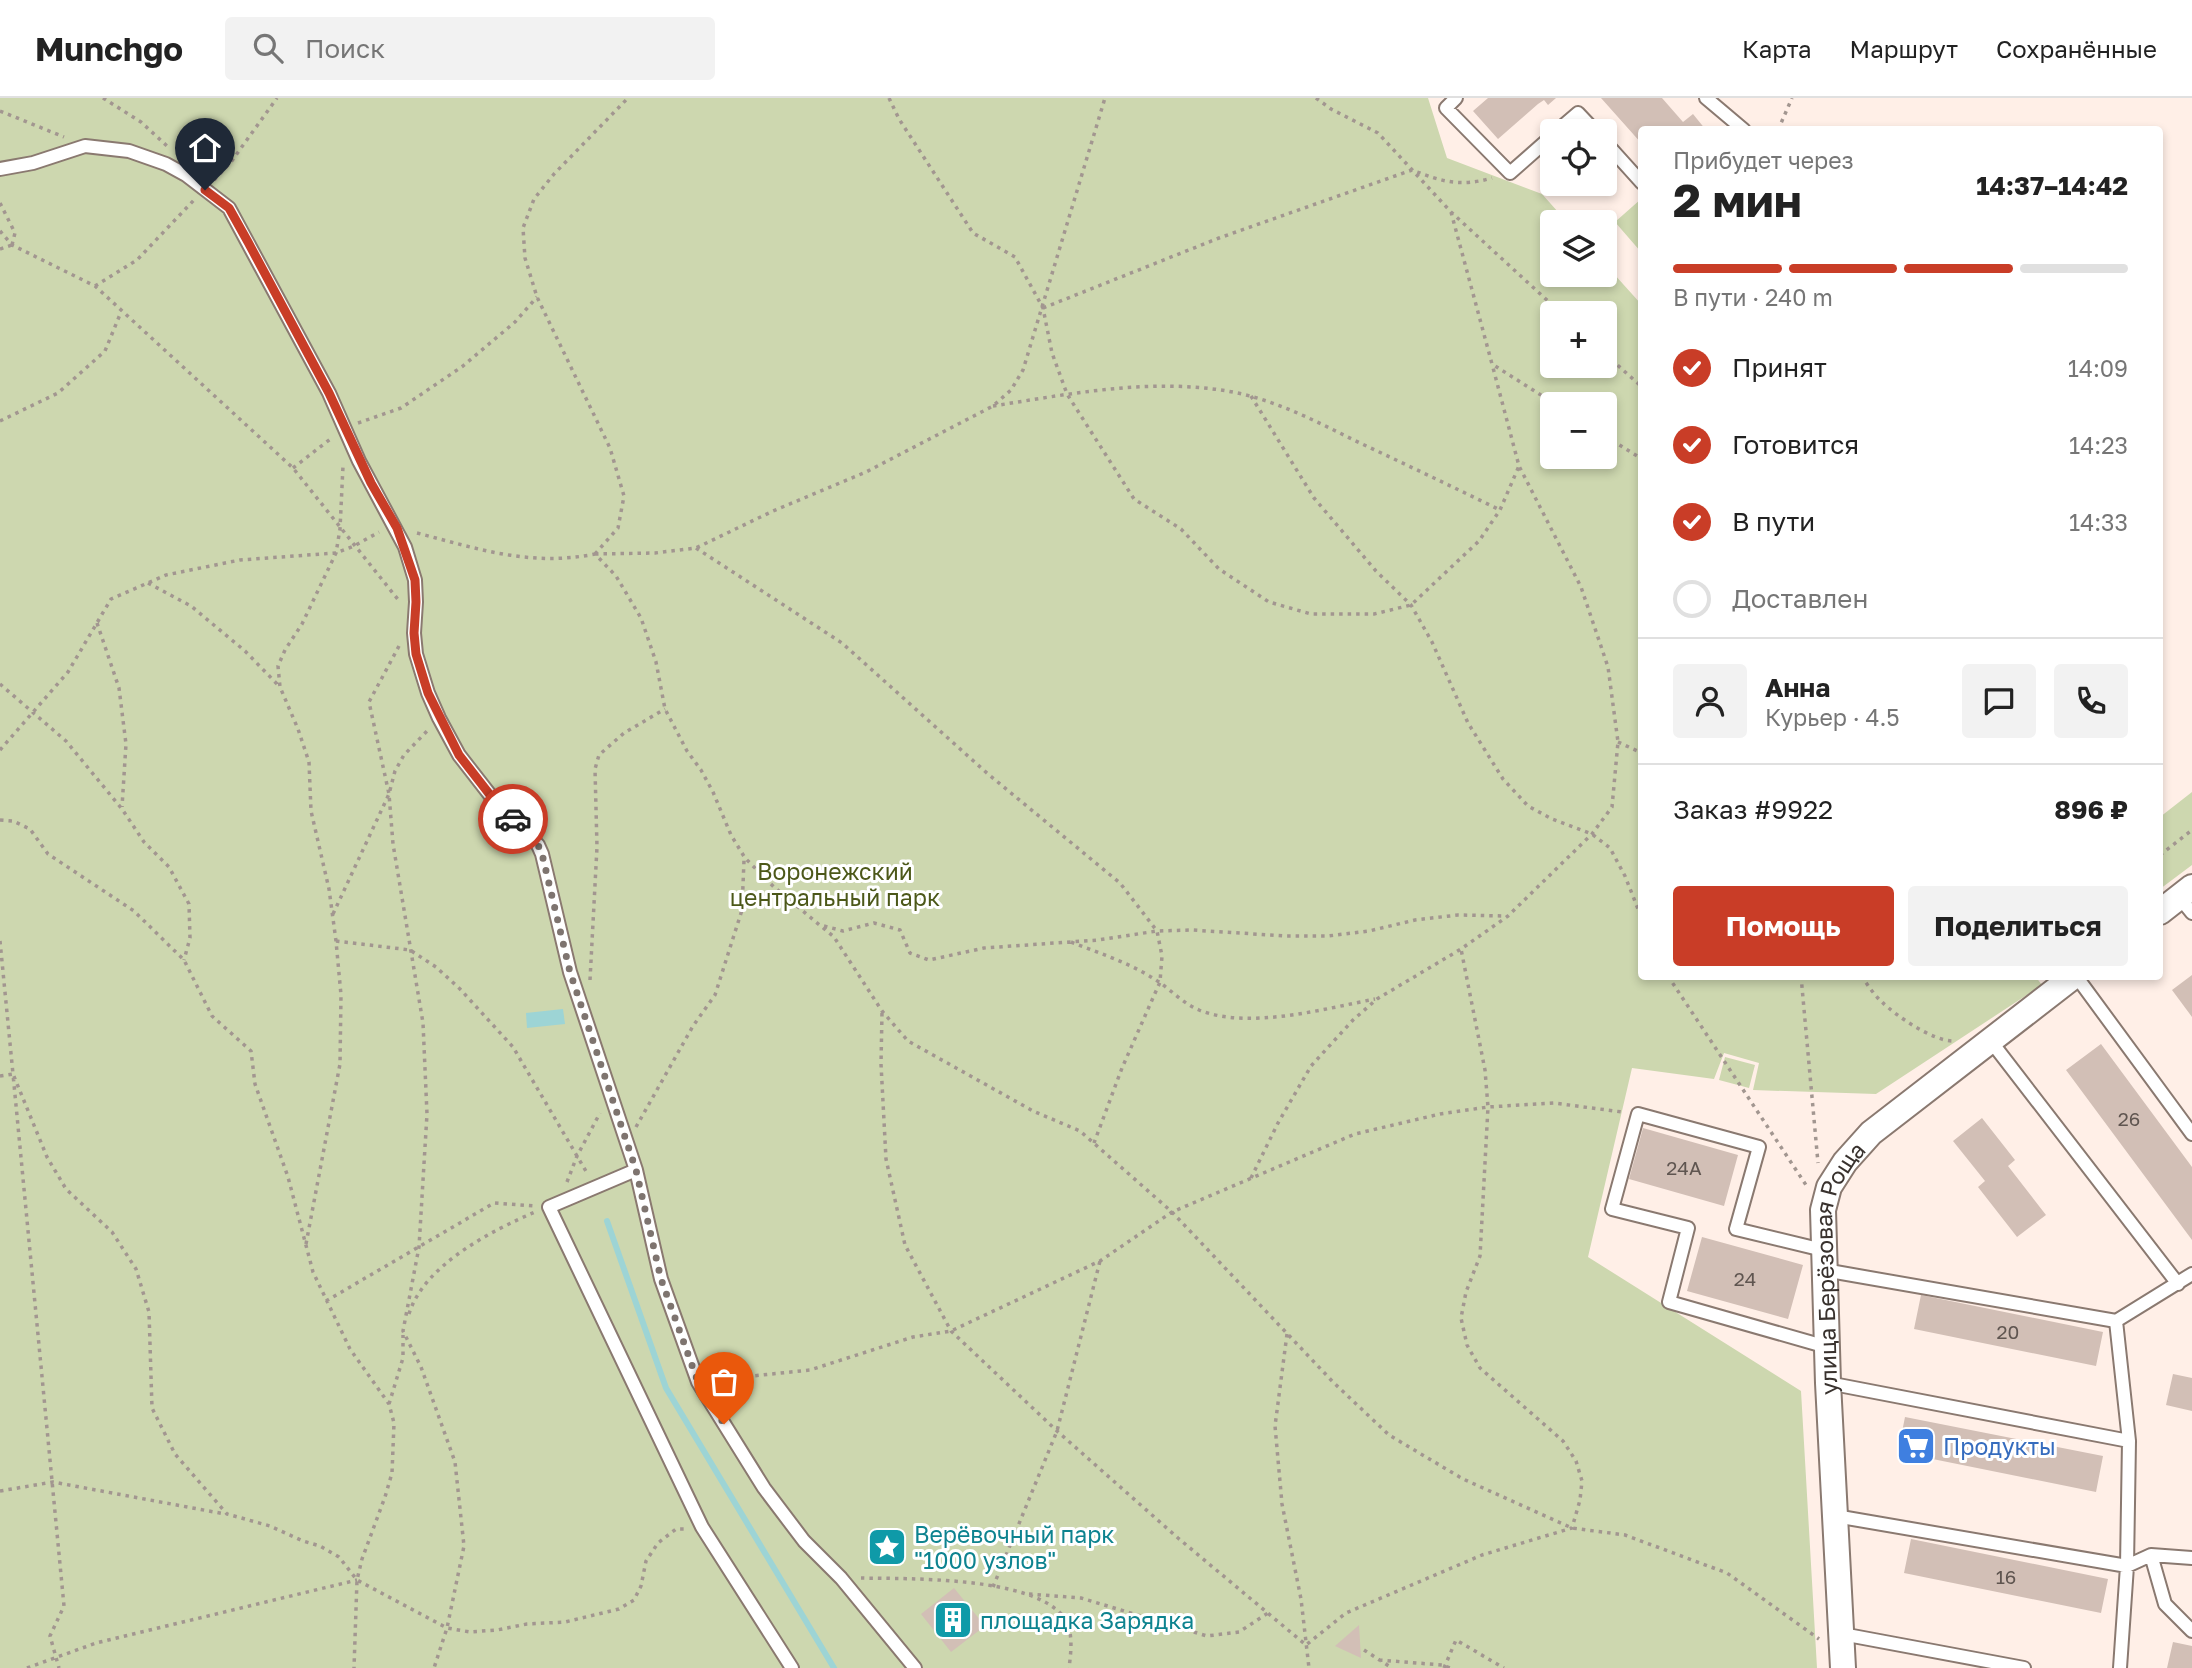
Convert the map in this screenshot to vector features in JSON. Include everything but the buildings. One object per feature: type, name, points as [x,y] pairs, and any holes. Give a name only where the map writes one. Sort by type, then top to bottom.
[{"type":"street","points":[[2163,911],[2188,899]]},
{"type":"street","name":"улица Берёзовая Роща","points":[[1843,1653],[1823,1260],[1823,1210],[1829,1187],[1871,1133],[2066,980]]},
{"type":"lane","points":[[1456,98],[1446,108],[1510,173],[1540,147]]},
{"type":"lane","points":[[1706,98],[1740,126]]},
{"type":"lane","points":[[0,169],[33,163],[85,146],[129,150],[186,175],[229,208],[323,382],[365,472],[397,528],[415,580],[416,654],[439,718],[459,755],[494,800],[538,845],[570,972],[636,1170],[661,1279],[698,1382],[764,1488],[804,1541],[841,1578],[915,1668]]},
{"type":"lane","points":[[1617,155],[1638,179]]},
{"type":"lane","points":[[2071,980],[2192,1134]]},
{"type":"lane","points":[[1990,1040],[2178,1284]]},
{"type":"lane","points":[[1826,1347],[1669,1301],[1688,1228],[1612,1209],[1638,1114],[1759,1147],[1736,1229],[1823,1260],[2116,1321],[2192,1274]]},
{"type":"lane","points":[[636,1170],[549,1207],[702,1527],[792,1668]]},
{"type":"lane","points":[[2116,1321],[2129,1441],[2127,1566],[2120,1668]]},
{"type":"lane","points":[[1828,1383],[2129,1441]]},
{"type":"lane","points":[[1835,1516],[2127,1566],[2151,1555],[2192,1558]]},
{"type":"lane","points":[[2151,1555],[2165,1605],[2192,1630]]},
{"type":"lane","points":[[1843,1653],[2024,1668]]},
{"type":"path","points":[[103,98],[141,122],[167,147]]},
{"type":"path","points":[[95,286],[136,260],[205,190],[231,162],[277,98]]},
{"type":"path","points":[[595,554],[618,528],[624,496],[610,448],[537,297],[525,258],[523,228],[534,199],[554,174],[628,98]]},
{"type":"path","points":[[889,98],[899,119],[973,233],[1016,257],[1043,308],[1052,353],[1067,394],[1134,499],[1181,529],[1219,569],[1269,602],[1311,614],[1374,614],[1411,605],[1479,541],[1500,510],[1519,466]]},
{"type":"path","points":[[0,750],[68,672],[111,599],[166,575],[240,560],[336,553],[354,546],[372,534],[397,528],[514,558],[566,560],[595,554],[655,553],[696,548],[773,511],[866,472],[993,406],[1011,390],[1023,370],[1105,98]]},
{"type":"path","points":[[1316,98],[1331,109],[1378,133],[1451,212],[1548,301]]},
{"type":"path","points":[[1780,126],[1792,98]]},
{"type":"path","points":[[0,111],[85,146]]},
{"type":"path","points":[[1043,308],[1219,238],[1412,170],[1442,182],[1471,184],[1510,173]]},
{"type":"path","points":[[0,203],[15,233],[12,244]]},
{"type":"path","points":[[1251,1178],[1278,1123],[1311,1066],[1353,1020],[1377,999],[1461,949],[1508,916],[1592,834],[1612,807],[1618,742],[1608,667],[1581,587],[1519,466],[1451,212]]},
{"type":"path","points":[[0,231],[12,244],[95,286],[293,468],[414,618],[369,702],[389,794],[393,844],[423,1023],[427,1114],[419,1247],[403,1331],[403,1358],[389,1404]]},
{"type":"path","points":[[0,249],[12,244]]},
{"type":"path","points":[[293,468],[345,427],[401,408],[463,366],[515,322],[537,297]]},
{"type":"path","points":[[0,421],[58,393],[104,351],[121,312]]},
{"type":"path","points":[[1492,364],[1540,394]]},
{"type":"path","points":[[1617,365],[1638,383]]},
{"type":"path","points":[[993,406],[1125,388],[1176,386],[1225,390],[1296,412],[1500,510]]},
{"type":"path","points":[[1251,396],[1314,498],[1376,571],[1411,605],[1432,642],[1468,723],[1503,779],[1528,806],[1552,820],[1592,834],[1610,848],[1638,909]]},
{"type":"path","points":[[1617,443],[1638,457]]},
{"type":"path","points":[[306,1247],[340,1064],[341,995],[329,888],[311,811],[309,762],[280,687],[278,666],[302,624],[336,553],[343,466]]},
{"type":"path","points":[[696,548],[842,643],[988,774],[1120,883],[1157,931],[1162,956],[1160,982],[1122,1068],[1094,1143]]},
{"type":"path","points":[[595,554],[616,576],[641,618],[656,662],[665,709],[713,792],[731,835],[745,859],[834,937],[882,1011],[908,1041],[1033,1111],[1080,1131],[1172,1212],[1333,1382],[1389,1435],[1463,1479],[1572,1528],[1625,1535],[1727,1573],[1843,1653]]},
{"type":"path","points":[[148,583],[191,606],[246,651],[280,687]]},
{"type":"path","points":[[97,623],[119,688],[127,744],[122,809]]},
{"type":"path","points":[[0,684],[66,741],[122,809],[144,842],[169,867],[189,904],[190,938],[184,960]]},
{"type":"path","points":[[590,986],[597,847],[594,802],[599,755],[624,733],[665,709]]},
{"type":"path","points":[[332,916],[389,794],[395,771],[404,755],[439,718]]},
{"type":"path","points":[[1618,742],[1638,751]]},
{"type":"path","points":[[0,820],[13,821],[30,829],[48,854],[134,911],[184,960],[212,1016],[251,1051],[256,1084],[288,1177],[313,1272],[350,1349],[389,1404],[394,1423],[391,1473],[357,1580],[354,1668]]},
{"type":"path","points":[[2163,853],[2192,830]]},
{"type":"path","points":[[626,1143],[655,1097],[693,1027],[716,995],[742,910],[745,859]]},
{"type":"path","points":[[820,925],[843,931],[874,923],[900,930],[909,953],[929,960],[984,948],[1098,940],[1157,931],[1328,936],[1458,915],[1508,916]]},
{"type":"path","points":[[0,941],[64,1606],[50,1636],[59,1668]]},
{"type":"path","points":[[336,941],[410,950],[436,967],[460,989],[513,1047],[596,1187]]},
{"type":"path","points":[[1066,941],[1121,960],[1160,982],[1196,1009],[1218,1016],[1241,1018],[1280,1015],[1377,999]]},
{"type":"path","points":[[1461,949],[1485,1070],[1488,1107],[1480,1256],[1466,1292],[1461,1318],[1467,1345],[1480,1368],[1563,1441],[1576,1461],[1582,1481],[1572,1528]]},
{"type":"path","points":[[1671,980],[1823,1210]]},
{"type":"path","points":[[1801,980],[1819,1169]]},
{"type":"path","points":[[1864,980],[1881,1002],[1915,1027],[1946,1041],[1990,1040]]},
{"type":"path","points":[[0,1000],[7,999]]},
{"type":"path","points":[[882,1011],[881,1078],[886,1159],[905,1245],[951,1331],[1056,1432],[1306,1644]]},
{"type":"path","points":[[0,1076],[13,1074]]},
{"type":"path","points":[[13,1074],[47,1157],[66,1189],[112,1232],[136,1269],[149,1312],[152,1408],[175,1454],[227,1514]]},
{"type":"path","points":[[434,1668],[447,1628],[464,1546],[455,1462],[421,1367],[403,1331],[412,1301],[427,1280],[470,1246],[505,1225],[549,1207],[566,1185],[577,1156],[597,1122],[607,1094],[607,1080]]},
{"type":"path","points":[[698,1382],[810,1370],[913,1337],[951,1331],[1100,1261],[1172,1212],[1355,1134],[1440,1114],[1488,1107],[1554,1103],[1638,1114]]},
{"type":"path","points":[[326,1301],[494,1203],[549,1207]]},
{"type":"path","points":[[993,1587],[1056,1432],[1100,1261]]},
{"type":"path","points":[[1287,1333],[1275,1426],[1282,1504],[1301,1599],[1309,1668]]},
{"type":"path","points":[[0,1491],[53,1482],[227,1514],[270,1526],[320,1546],[339,1557],[357,1580],[447,1628],[470,1632],[565,1622],[620,1609],[634,1600],[641,1586],[646,1561],[658,1543],[676,1529],[702,1527]]},
{"type":"path","points":[[1306,1644],[1346,1613],[1482,1555],[1572,1528]]},
{"type":"path","points":[[841,1578],[945,1580],[993,1587],[1047,1603],[1062,1615],[1067,1623],[1071,1651],[1069,1668]]},
{"type":"path","points":[[27,1668],[96,1643],[357,1580]]},
{"type":"path","points":[[1023,1594],[1081,1598],[1207,1636],[1239,1632],[1268,1613]]},
{"type":"path","points":[[1379,1660],[1446,1667],[1456,1640],[1504,1668]]},
{"type":"path","points":[[1364,1650],[1392,1668]]},
{"type":"green space","name":"Воронежский центральный парк","points":[[0,98],[1428,98],[1447,158],[1540,193],[1556,210],[1540,210],[1540,287],[1617,287],[1617,277],[1638,301],[1638,980],[2038,980],[2042,985],[1876,1094],[1753,1090],[1759,1063],[1724,1053],[1714,1079],[1632,1068],[1588,1257],[1801,1391],[1817,1668],[0,1668]]},
{"type":"green space","points":[[1638,202],[1638,249],[1617,224],[1617,220]]},
{"type":"green space","points":[[2192,792],[2192,865],[2163,887],[2163,815]]},
{"type":"green space","points":[[1725,1057],[1755,1065],[1749,1088],[1719,1080]]},
{"type":"water","points":[[563,1009],[565,1024],[527,1028],[526,1013]]},
{"type":"waterway","points":[[607,1221],[666,1388],[834,1668]]},
{"type":"way so far","points":[[513,819],[538,845],[542,854],[570,972],[636,1170],[661,1279],[698,1382],[724,1424]]},
{"type":"place","name":"Продукты","points":[[1916,1446]]},
{"type":"place","name":"Верёвочный парк \"1000 узлов\"","points":[[887,1547]]},
{"type":"place","name":"площадка Зарядка","points":[[953,1620]]},
{"type":"route","points":[[205,190],[229,208],[329,393],[359,461],[397,528],[415,580],[416,654],[428,693],[459,755],[494,800],[513,819]]}]
